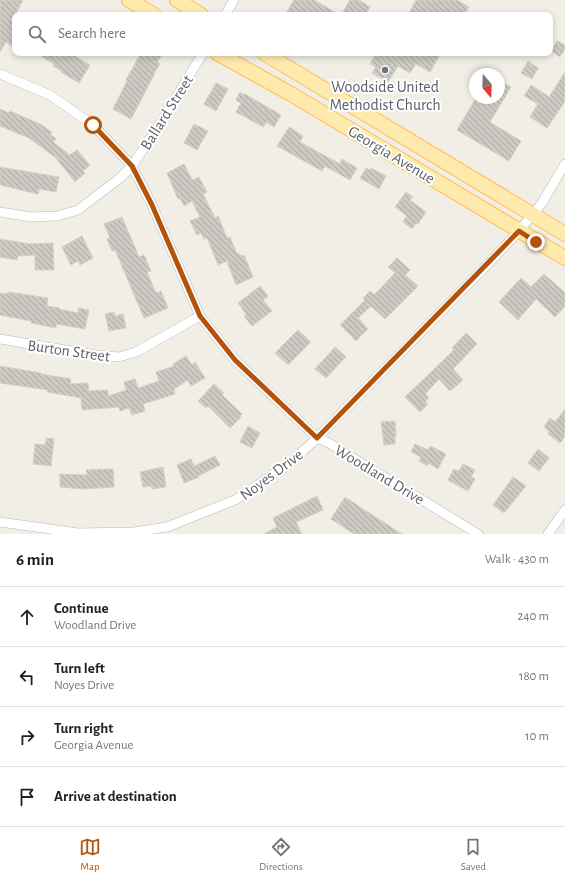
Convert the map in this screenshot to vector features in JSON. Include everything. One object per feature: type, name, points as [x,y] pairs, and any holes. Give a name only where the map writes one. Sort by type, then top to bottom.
[{"type":"main road","points":[[129,0],[149,12]]},
{"type":"main road","points":[[176,0],[196,12]]},
{"type":"main road","name":"Georgia Avenue","points":[[222,56],[291,94],[565,258]]},
{"type":"main road","name":"Georgia Avenue","points":[[269,56],[565,234]]},
{"type":"street","points":[[227,12],[234,0]]},
{"type":"street","name":"Ballard Street","points":[[0,212],[31,217],[56,216],[78,210],[120,178],[132,166],[201,56]]},
{"type":"street","name":"Woodland Drive","points":[[0,74],[50,95],[93,125],[132,166],[152,205],[200,316],[235,360],[317,438],[327,442],[478,534]]},
{"type":"street","name":"Noyes Drive","points":[[0,522],[78,533],[134,532],[167,527],[235,500],[289,464],[317,438],[484,269],[519,231],[542,203],[565,164]]},
{"type":"street","name":"Burton Street","points":[[0,339],[87,354],[119,357],[136,352],[200,316]]},
{"type":"street","points":[[548,534],[565,510]]},
{"type":"building","points":[[0,0],[23,0],[17,12],[12,12],[12,46],[6,42],[0,52]]},
{"type":"building","points":[[294,0],[314,0],[335,12],[287,12]]},
{"type":"building","points":[[350,0],[359,0],[370,7],[367,12],[343,12]]},
{"type":"building","points":[[416,0],[457,0],[469,7],[466,12],[410,12]]},
{"type":"building","points":[[557,41],[565,45],[565,49],[560,57],[553,52],[553,48]]},
{"type":"building","points":[[41,56],[75,56],[90,65],[79,83],[53,66],[54,64]]},
{"type":"building","points":[[139,56],[161,56],[157,62],[160,64],[131,119],[113,109],[127,81],[126,80]]},
{"type":"building","name":"Woodside United Methodist Church","points":[[374,56],[439,56],[430,72],[416,64],[410,73],[398,66],[388,82],[372,73],[376,67],[370,64]]},
{"type":"building","points":[[528,61],[538,68],[532,79],[521,73]]},
{"type":"building","points":[[565,72],[565,101],[547,128],[530,117],[538,104],[524,96],[531,85],[549,97]]},
{"type":"building","points":[[216,83],[228,89],[216,111],[204,104]]},
{"type":"building","points":[[505,84],[511,87],[505,97]]},
{"type":"building","points":[[240,92],[281,115],[274,127],[266,122],[263,127],[236,112],[241,103],[236,100]]},
{"type":"building","points":[[472,104],[501,104],[490,122],[521,141],[509,161],[457,130]]},
{"type":"building","points":[[0,109],[9,113],[10,111],[40,124],[52,132],[50,134],[56,139],[53,142],[70,155],[77,150],[90,165],[83,171],[85,173],[75,182],[56,158],[29,138],[0,126]]},
{"type":"building","points":[[194,124],[208,131],[197,150],[184,143]]},
{"type":"building","points":[[289,127],[303,136],[300,142],[340,164],[342,159],[357,168],[350,180],[325,166],[322,171],[277,146]]},
{"type":"building","points":[[184,164],[192,180],[199,177],[207,192],[203,194],[215,218],[218,216],[227,238],[230,237],[237,254],[239,253],[241,256],[244,255],[253,277],[236,285],[227,261],[218,265],[207,238],[204,239],[201,233],[197,235],[190,221],[200,217],[192,201],[184,206],[180,198],[178,199],[167,173]]},
{"type":"building","points":[[0,167],[59,177],[56,192],[39,189],[38,194],[0,185]]},
{"type":"building","points":[[366,168],[369,170],[371,168],[386,176],[379,189],[360,178]]},
{"type":"building","points":[[406,192],[413,197],[410,200],[426,212],[418,224],[416,223],[412,229],[403,222],[407,216],[395,207]]},
{"type":"building","points":[[122,217],[139,257],[144,255],[151,271],[147,272],[156,293],[161,291],[168,308],[144,318],[115,250],[112,251],[107,239],[110,238],[104,224]]},
{"type":"building","points":[[82,236],[93,258],[80,265],[78,261],[71,265],[62,247]]},
{"type":"building","points":[[0,239],[30,244],[53,243],[54,270],[35,270],[35,255],[18,256],[17,260],[0,257]]},
{"type":"building","points":[[397,258],[410,270],[405,275],[418,286],[385,319],[371,306],[358,318],[368,329],[356,341],[340,325],[365,300],[363,298],[370,291],[374,295],[395,273],[388,267]]},
{"type":"building","points":[[544,274],[565,293],[565,306],[555,317],[536,299],[518,320],[499,302],[521,278],[531,287]]},
{"type":"building","points":[[260,286],[268,296],[263,300],[272,311],[252,326],[244,316],[246,314],[238,303]]},
{"type":"building","points":[[8,292],[48,298],[47,306],[60,308],[59,309],[78,313],[78,308],[89,310],[85,329],[56,324],[56,328],[0,315],[0,293],[7,294]]},
{"type":"building","points":[[114,312],[115,316],[123,314],[126,328],[109,331],[105,314]]},
{"type":"building","points":[[298,330],[311,342],[288,365],[275,353]]},
{"type":"building","points":[[466,333],[477,344],[453,369],[463,380],[450,391],[439,379],[425,394],[429,398],[425,401],[428,404],[420,412],[405,397],[454,350],[452,348]]},
{"type":"building","points":[[335,347],[346,357],[326,378],[315,369]]},
{"type":"building","points":[[186,356],[192,365],[195,362],[205,378],[191,386],[188,380],[174,389],[175,394],[143,404],[145,411],[132,415],[129,408],[120,411],[119,407],[82,410],[81,398],[47,392],[48,390],[0,383],[0,366],[71,379],[70,384],[88,383],[89,391],[108,390],[108,396],[126,390],[124,382],[135,379],[138,388],[159,381],[156,372],[174,366],[173,364]]},
{"type":"building","points":[[214,384],[224,393],[222,395],[242,414],[230,428],[208,406],[206,408],[198,401]]},
{"type":"building","points":[[565,409],[565,436],[560,443],[548,434],[549,431],[544,427],[550,418],[555,422]]},
{"type":"building","points":[[395,421],[395,444],[384,445],[381,422]]},
{"type":"building","points":[[248,426],[260,433],[252,448],[240,442]]},
{"type":"building","points":[[46,438],[54,439],[51,466],[33,464],[35,444],[45,445]]},
{"type":"building","points":[[415,444],[428,450],[430,446],[446,454],[438,469],[428,463],[427,466],[419,461],[421,457],[411,452]]},
{"type":"building","points":[[538,449],[549,458],[539,471],[528,463]]},
{"type":"building","points":[[215,456],[220,465],[198,476],[199,477],[184,483],[177,465],[191,459],[194,466]]},
{"type":"building","points":[[463,464],[475,470],[471,477],[475,479],[468,491],[448,480],[454,469],[459,471]]},
{"type":"building","points":[[163,467],[166,487],[152,489],[151,486],[143,487],[140,472]]},
{"type":"building","points":[[113,469],[114,487],[83,489],[60,487],[60,474],[87,475],[86,470]]},
{"type":"building","points":[[513,477],[526,486],[504,513],[493,505]]},
{"type":"building","points":[[317,496],[323,510],[296,522],[302,534],[264,534],[277,527],[273,518]]},
{"type":"building","points":[[345,497],[402,534],[354,534],[331,519]]},
{"type":"place","name":"Woodside United Methodist Church","points":[[385,70]]},
{"type":"route","points":[[93,125],[132,166],[152,205],[200,316],[235,360],[317,438],[519,231],[536,242]]}]
